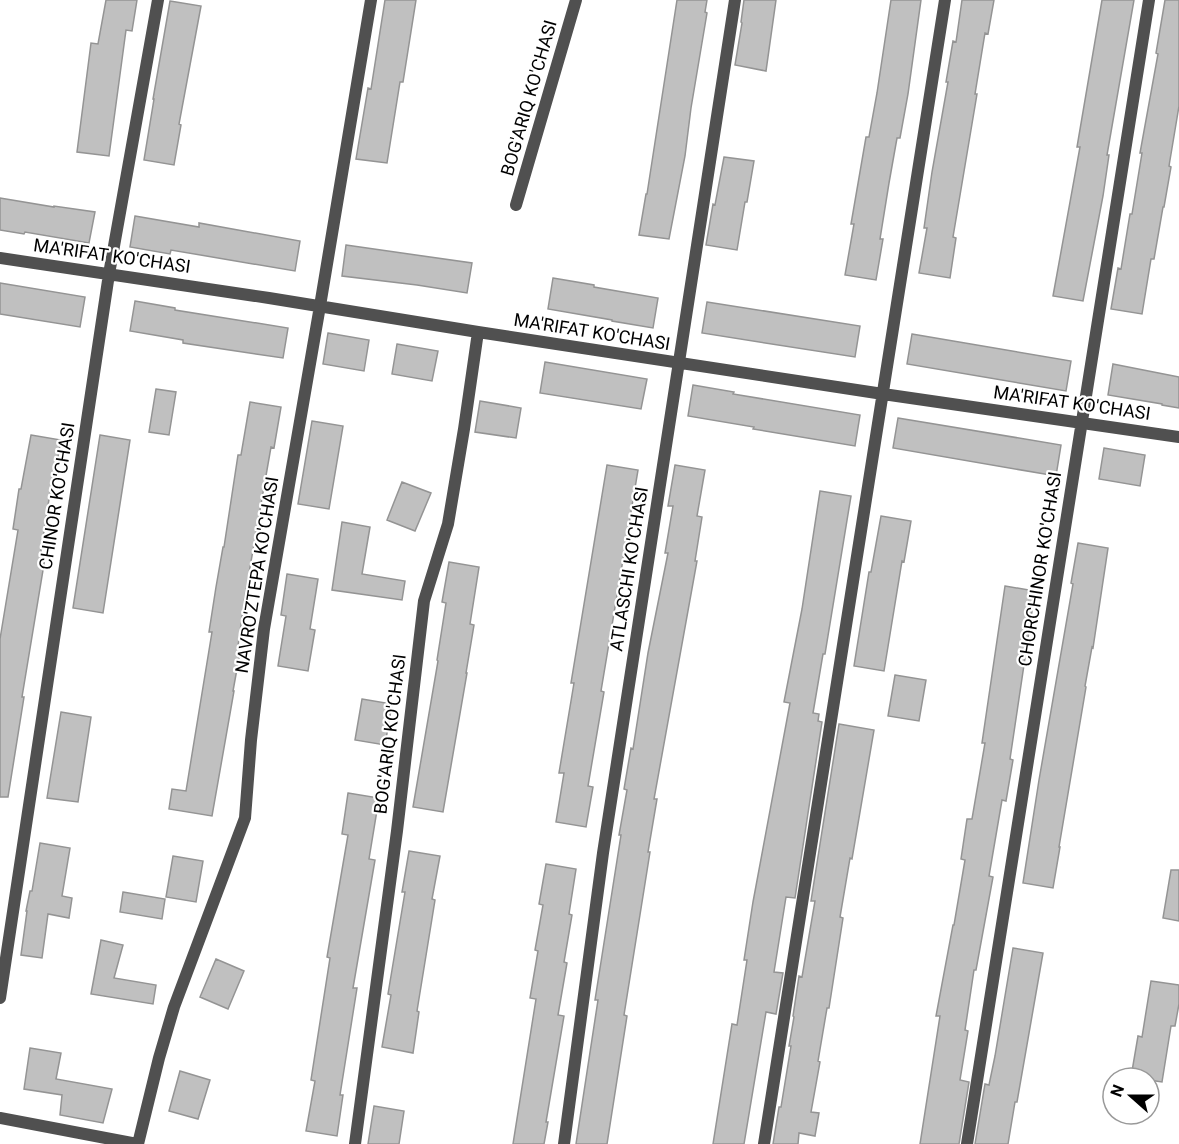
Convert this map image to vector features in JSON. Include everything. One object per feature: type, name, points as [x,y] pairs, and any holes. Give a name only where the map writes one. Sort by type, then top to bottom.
[{"type":"street","name":"CHINOR KO'CHASI","points":[[0,998],[109,274],[158,0]]},
{"type":"street","name":"NAVRO'ZTEPA KO'CHASI","points":[[137,1144],[174,1007],[245,818],[251,740],[264,629],[371,0]]},
{"type":"street","name":"BOG'ARIQ KO'CHASI","points":[[516,205],[576,0]]},
{"type":"street","name":"ATLASCHI KO'CHASI","points":[[564,1144],[603,853],[735,0]]},
{"type":"street","points":[[764,1144],[945,0]]},
{"type":"street","name":"CHORCHINOR KO'CHASI","points":[[967,1144],[1149,0]]},
{"type":"street","name":"MA'RIFAT KO'CHASI","points":[[0,258],[883,394],[1179,437]]},
{"type":"street","name":"BOG'ARIQ KO'CHASI","points":[[356,1144],[424,601],[448,524],[478,332]]},
{"type":"street","points":[[0,1118],[137,1144]]},
{"type":"building","points":[[106,0],[137,0],[132,31],[126,30],[109,156],[77,152],[91,43],[98,44]]},
{"type":"building","points":[[385,0],[416,0],[387,163],[356,159],[368,88],[371,89]]},
{"type":"building","points":[[677,0],[707,0],[705,12],[707,13],[685,156],[669,239],[639,235]]},
{"type":"building","points":[[744,0],[776,0],[766,71],[735,65]]},
{"type":"building","points":[[891,0],[921,0],[908,94],[900,138],[897,138],[880,239],[883,239],[876,280],[845,275],[854,224],[851,224],[866,137],[869,137],[877,93]]},
{"type":"building","points":[[962,0],[994,0],[988,34],[985,33],[975,94],[977,94],[953,237],[956,238],[950,278],[919,273],[927,228],[924,228],[932,172],[948,82],[946,82],[953,41],[956,42]]},
{"type":"building","points":[[1102,0],[1134,0],[1107,155],[1109,155],[1103,196],[1083,301],[1053,296],[1080,147],[1077,147]]},
{"type":"building","points":[[1165,0],[1179,0],[1179,106],[1164,207],[1154,259],[1151,259],[1142,314],[1111,309],[1118,268],[1121,269],[1130,214],[1132,214]]},
{"type":"building","points":[[170,1],[201,6],[179,124],[181,125],[174,165],[144,160]]},
{"type":"building","points":[[724,157],[754,161],[737,250],[706,245]]},
{"type":"building","points":[[0,198],[95,212],[89,243],[0,230]]},
{"type":"building","points":[[135,216],[199,227],[199,223],[300,241],[295,271],[171,250],[170,254],[130,247]]},
{"type":"building","points":[[346,245],[472,263],[467,293],[342,276]]},
{"type":"building","points":[[553,278],[658,298],[653,328],[548,309]]},
{"type":"building","points":[[0,283],[85,297],[80,327],[0,314]]},
{"type":"building","points":[[135,301],[175,308],[175,310],[288,328],[283,358],[183,343],[183,340],[130,331]]},
{"type":"building","points":[[707,302],[860,326],[855,357],[702,333]]},
{"type":"building","points":[[328,333],[369,340],[364,371],[323,364]]},
{"type":"building","points":[[912,334],[1071,361],[1066,391],[907,364]]},
{"type":"building","points":[[397,344],[438,351],[432,381],[392,374]]},
{"type":"building","points":[[545,362],[647,379],[641,409],[540,393]]},
{"type":"building","points":[[1113,364],[1179,377],[1179,408],[1108,395]]},
{"type":"building","points":[[693,385],[860,415],[855,446],[688,416]]},
{"type":"building","points":[[156,389],[176,392],[169,435],[149,432]]},
{"type":"building","points":[[480,401],[521,408],[516,438],[475,432]]},
{"type":"building","points":[[250,402],[281,407],[274,448],[271,447],[245,596],[238,646],[241,647],[212,816],[169,809],[172,789],[186,791],[212,632],[209,632],[216,587],[238,455],[241,455]]},
{"type":"building","points":[[898,418],[1061,445],[1056,476],[893,448]]},
{"type":"building","points":[[312,421],[343,426],[329,509],[298,504]]},
{"type":"building","points":[[31,435],[61,440],[40,557],[45,558],[8,797],[0,797],[0,639],[18,530],[13,529],[19,489],[21,489]]},
{"type":"building","points":[[100,435],[130,440],[103,613],[73,608]]},
{"type":"building","points":[[1104,448],[1145,455],[1140,486],[1099,479]]},
{"type":"building","points":[[607,465],[638,470],[601,691],[604,692],[588,786],[593,787],[586,827],[556,822],[564,773],[559,773],[574,683],[571,683]]},
{"type":"building","points":[[675,465],[705,470],[697,516],[702,517],[695,561],[697,561],[654,799],[657,799],[648,852],[650,852],[624,1015],[627,1016],[607,1144],[576,1144],[598,1000],[595,1000],[621,835],[619,835],[627,790],[624,789],[668,553],[665,553],[673,506],[668,506]]},
{"type":"building","points":[[402,482],[431,493],[415,531],[387,520]]},
{"type":"building","points":[[820,491],[851,496],[813,713],[819,714],[818,721],[822,722],[795,898],[786,897],[774,972],[783,973],[776,1014],[766,1012],[744,1144],[713,1144],[732,1024],[737,1025],[753,902],[790,703],[784,702],[802,609]]},
{"type":"building","points":[[881,516],[911,521],[884,671],[854,666],[869,572],[871,572]]},
{"type":"building","points":[[342,522],[370,527],[362,574],[405,581],[402,600],[332,590]]},
{"type":"building","points":[[1078,543],[1108,548],[1053,888],[1023,883]]},
{"type":"building","points":[[449,562],[479,567],[470,624],[474,625],[467,673],[443,812],[413,807],[438,661],[446,603],[442,602]]},
{"type":"building","points":[[287,574],[318,579],[310,629],[315,630],[308,671],[278,666],[286,616],[281,615]]},
{"type":"building","points":[[1005,586],[1035,591],[1010,759],[1013,760],[1006,801],[1002,800],[989,876],[993,877],[976,970],[974,970],[965,1030],[968,1031],[960,1080],[969,1082],[959,1144],[920,1144],[940,1016],[936,1016],[965,860],[961,859],[967,819],[972,819],[985,743],[982,743]]},
{"type":"building","points":[[895,675],[926,680],[919,721],[888,716]]},
{"type":"building","points":[[362,699],[392,704],[385,745],[355,740]]},
{"type":"building","points":[[61,712],[91,717],[78,802],[47,798]]},
{"type":"building","points":[[839,724],[874,730],[840,917],[843,918],[818,1061],[820,1062],[811,1112],[819,1113],[815,1136],[799,1133],[798,1144],[773,1144],[791,1046],[789,1046],[799,976],[802,977],[815,901],[811,901]]},
{"type":"building","points":[[348,793],[379,798],[369,859],[375,860],[353,988],[357,988],[340,1095],[343,1095],[337,1136],[306,1131],[315,1081],[311,1080],[330,958],[327,957],[348,835],[342,834]]},
{"type":"building","points":[[40,843],[70,848],[62,896],[72,898],[69,918],[48,914],[42,958],[21,955],[26,911],[30,891],[32,891]]},
{"type":"building","points":[[409,851],[440,856],[432,899],[435,900],[417,1011],[419,1012],[413,1053],[382,1047],[391,995],[388,994],[405,892],[402,892]]},
{"type":"building","points":[[173,856],[203,861],[196,902],[166,897]]},
{"type":"building","points":[[546,864],[576,869],[569,914],[572,915],[564,962],[567,963],[558,1015],[564,1016],[544,1144],[513,1144],[536,999],[530,998],[538,951],[535,950],[543,905],[539,904]]},
{"type":"building","points":[[1171,870],[1179,870],[1179,921],[1163,918]]},
{"type":"building","points":[[123,892],[165,899],[162,919],[120,912]]},
{"type":"building","points":[[101,940],[123,945],[114,978],[156,985],[153,1004],[91,994]]},
{"type":"building","points":[[1013,948],[1043,953],[1017,1102],[1015,1102],[1008,1144],[975,1144],[985,1084],[989,1085],[995,1056]]},
{"type":"building","points":[[216,959],[244,971],[228,1009],[200,997]]},
{"type":"building","points":[[1151,981],[1179,985],[1179,1004],[1175,1026],[1171,1026],[1162,1082],[1161,1066],[1133,1066],[1138,1036],[1142,1037]]},
{"type":"building","points":[[30,1048],[61,1053],[56,1079],[112,1089],[103,1123],[60,1115],[62,1095],[24,1089]]},
{"type":"building","points":[[180,1071],[210,1080],[198,1119],[169,1111]]},
{"type":"building","points":[[374,1106],[404,1111],[399,1144],[368,1144]]}]
